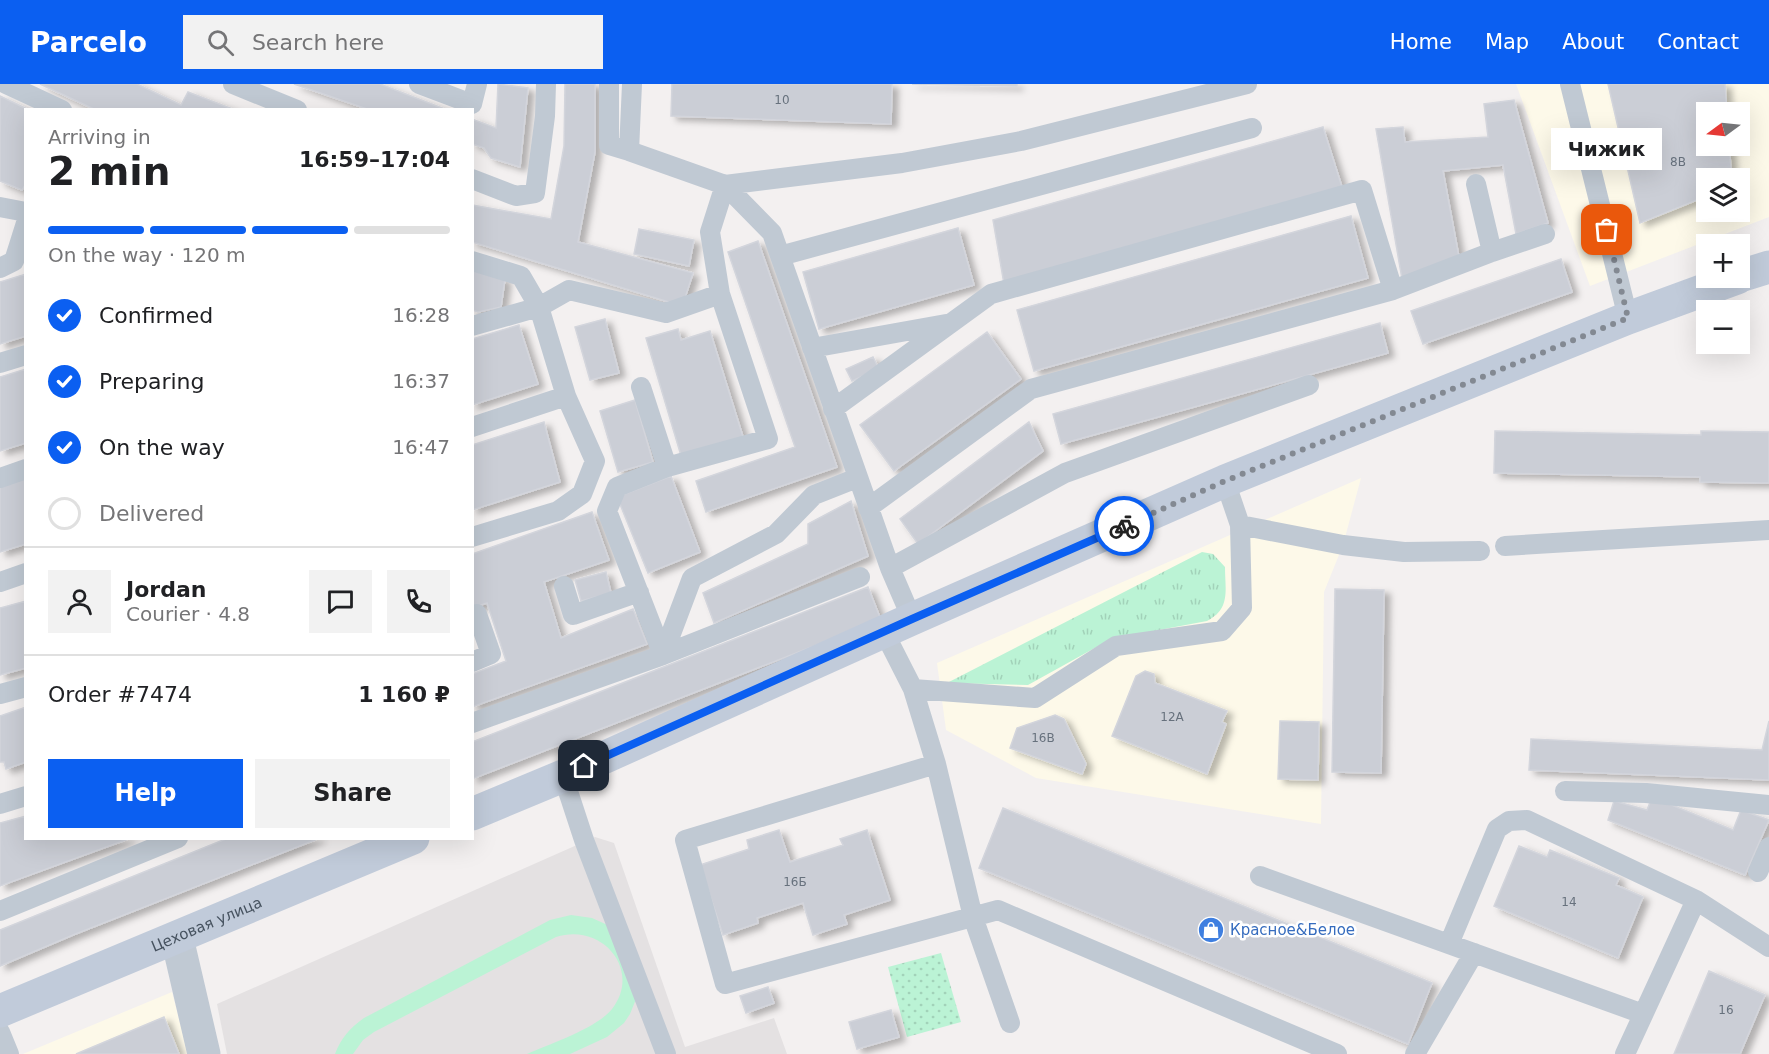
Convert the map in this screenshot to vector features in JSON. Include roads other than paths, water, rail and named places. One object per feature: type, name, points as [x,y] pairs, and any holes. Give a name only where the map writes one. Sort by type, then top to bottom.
[{"type":"main road","points":[[474,813],[563,776],[1225,481],[1628,318],[1753,270]]},
{"type":"main road","name":"Цеховая улица","points":[[0,1011],[408,840]]},
{"type":"street","points":[[177,938],[204,1054]]},
{"type":"lane","points":[[6,84],[58,108]]},
{"type":"lane","points":[[233,84],[292,108]]},
{"type":"lane","points":[[419,84],[472,104],[477,84]]},
{"type":"lane","points":[[474,180],[516,196],[535,193],[545,116],[546,84]]},
{"type":"lane","points":[[609,84],[609,145],[724,185],[772,233],[890,568],[898,625],[913,689],[936,764],[973,917],[1010,1023]]},
{"type":"lane","points":[[629,151],[633,84]]},
{"type":"lane","points":[[724,185],[902,163],[1011,143],[1247,84]]},
{"type":"lane","points":[[1570,84],[1628,318]]},
{"type":"lane","points":[[780,256],[1252,128]]},
{"type":"lane","points":[[1476,184],[1492,252]]},
{"type":"lane","points":[[663,655],[607,511],[617,487],[667,467],[768,439],[720,294],[710,232],[724,185]]},
{"type":"lane","points":[[833,409],[991,294],[1362,190],[1393,290]]},
{"type":"lane","points":[[0,207],[24,212]]},
{"type":"lane","points":[[0,268],[14,261],[24,229]]},
{"type":"lane","points":[[868,508],[1030,389],[1393,290],[1545,234]]},
{"type":"lane","points":[[474,262],[522,276],[539,307],[566,396],[595,461],[582,494],[558,512],[474,536]]},
{"type":"lane","points":[[474,325],[539,307],[569,290],[666,313],[720,294]]},
{"type":"lane","points":[[812,348],[952,323]]},
{"type":"lane","points":[[0,363],[24,356]]},
{"type":"lane","points":[[890,568],[1065,473],[1309,385]]},
{"type":"lane","points":[[641,387],[667,467]]},
{"type":"lane","points":[[474,426],[566,396]]},
{"type":"lane","points":[[0,478],[24,470]]},
{"type":"lane","points":[[663,655],[692,578],[776,534],[814,495],[857,478]]},
{"type":"lane","points":[[913,689],[1035,698],[1116,646],[1222,632],[1242,609],[1240,525],[1225,481]]},
{"type":"lane","points":[[1240,525],[1343,545],[1394,551],[1480,551]]},
{"type":"lane","points":[[1504,546],[1769,530]]},
{"type":"lane","points":[[0,582],[24,574]]},
{"type":"lane","points":[[474,722],[663,655],[860,577]]},
{"type":"lane","points":[[564,586],[573,615],[639,592]]},
{"type":"lane","points":[[474,661],[491,654],[477,614]]},
{"type":"lane","points":[[0,694],[24,688]]},
{"type":"lane","points":[[936,764],[685,840],[687,854],[725,984],[998,910],[1337,1054]]},
{"type":"lane","points":[[563,776],[584,840],[666,1054]]},
{"type":"lane","points":[[1565,791],[1646,793],[1769,805]]},
{"type":"lane","points":[[0,804],[24,797]]},
{"type":"lane","points":[[1449,944],[1497,829],[1509,821],[1527,820],[1696,900],[1769,947]]},
{"type":"lane","points":[[0,911],[172,840]]},
{"type":"lane","points":[[1758,872],[1769,847]]},
{"type":"lane","points":[[1260,876],[1643,1014]]},
{"type":"lane","points":[[1625,1054],[1696,900]]},
{"type":"lane","points":[[1415,1054],[1474,953]]},
{"type":"lane","points":[[0,1032],[9,1054]]},
{"type":"place","name":"Чижик","points":[[1607,230]]},
{"type":"place","name":"Красное&Белое","points":[[1211,930]]}]
